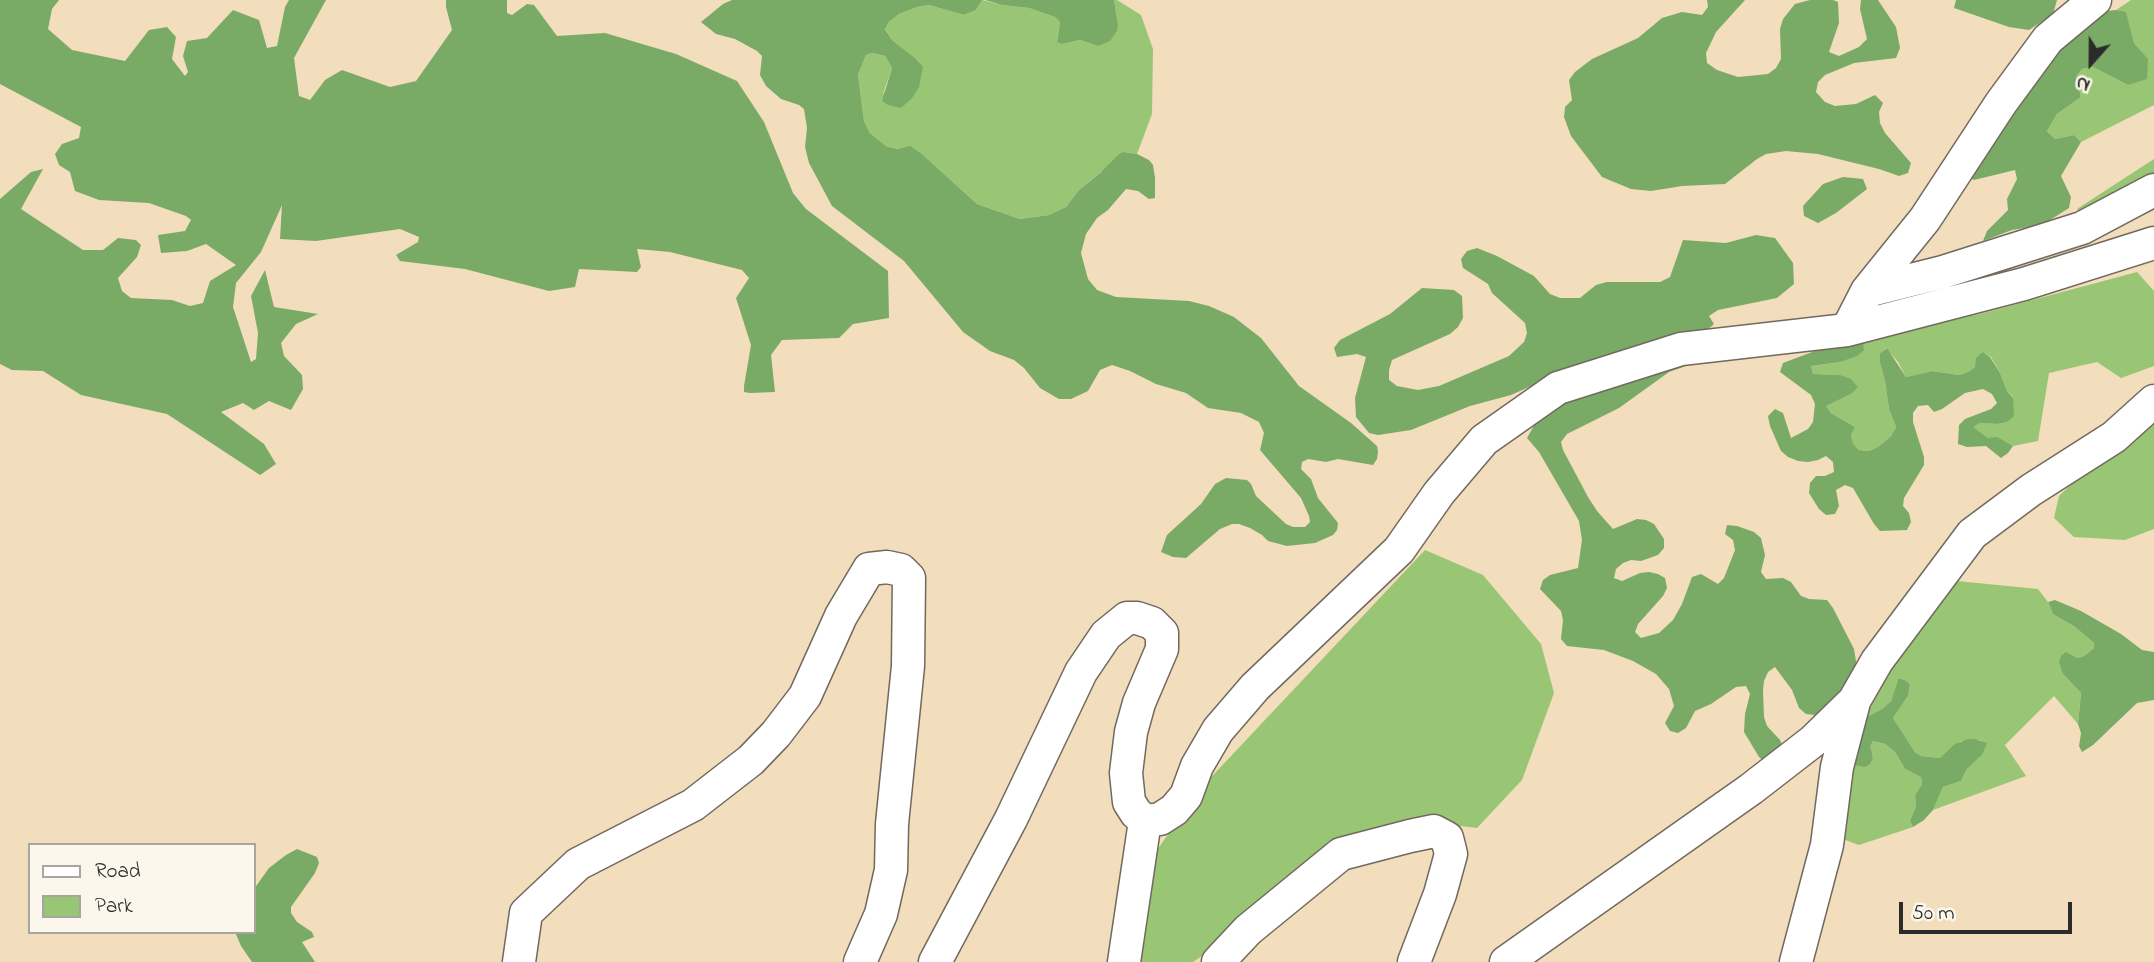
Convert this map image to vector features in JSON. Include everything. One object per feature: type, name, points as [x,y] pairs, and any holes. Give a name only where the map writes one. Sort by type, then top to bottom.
[{"type":"street","points":[[1847,330],[1867,291],[1925,219],[2001,103],[2048,39],[2095,0]]},
{"type":"street","points":[[1867,291],[1943,272],[2082,229],[2154,190]]},
{"type":"street","points":[[1144,821],[1160,819],[1174,810],[1186,796],[1198,766],[1218,730],[1255,687],[1399,550],[1439,493],[1485,440],[1558,388],[1681,349],[1847,330],[2024,284],[2154,243]]},
{"type":"street","points":[[1796,962],[1827,845],[1837,767],[1854,701],[1877,661],[1972,534],[2031,491],[2114,437],[2154,401]]},
{"type":"street","points":[[519,962],[526,913],[578,864],[692,805],[751,760],[776,734],[805,696],[841,616],[869,569],[887,567],[901,570],[909,578],[908,666],[892,824],[891,870],[881,914],[860,962]]},
{"type":"street","points":[[935,962],[1011,818],[1081,672],[1106,635],[1127,618],[1137,618],[1152,623],[1162,633],[1162,649],[1139,703],[1131,732],[1126,773],[1129,802],[1144,821],[1124,962]]},
{"type":"street","points":[[1506,962],[1752,789],[1813,741],[1854,701]]},
{"type":"street","points":[[1218,962],[1259,921],[1340,855],[1434,831],[1447,838],[1451,854],[1440,894],[1414,962]]},
{"type":"green space","points":[[0,0],[59,0],[52,9],[48,29],[72,50],[125,61],[149,30],[167,27],[176,37],[172,59],[185,76],[188,72],[183,56],[187,41],[207,38],[233,10],[259,20],[267,48],[277,46],[285,7],[289,0],[326,0],[294,58],[299,96],[310,100],[325,80],[342,70],[390,87],[416,81],[452,30],[446,0],[507,0],[507,13],[512,15],[527,4],[534,5],[557,36],[605,33],[676,54],[737,81],[764,122],[793,193],[806,209],[888,271],[889,318],[853,324],[839,338],[782,340],[771,355],[775,392],[744,392],[751,345],[736,298],[749,278],[742,270],[670,252],[637,249],[641,267],[637,272],[579,269],[575,287],[549,291],[465,269],[400,261],[396,255],[418,242],[419,237],[400,229],[316,241],[280,239],[282,205],[261,252],[236,283],[233,307],[251,362],[256,359],[258,333],[251,296],[265,270],[274,307],[318,314],[296,324],[281,343],[284,356],[302,375],[303,389],[291,410],[269,401],[254,410],[243,403],[221,412],[264,444],[276,464],[260,475],[167,414],[81,395],[43,371],[12,370],[0,364],[0,199],[31,172],[43,169],[21,209],[83,250],[103,250],[118,238],[136,240],[141,245],[137,257],[118,278],[122,291],[131,298],[172,300],[190,306],[203,303],[210,281],[236,265],[206,244],[187,251],[161,253],[158,235],[185,231],[191,220],[186,216],[149,203],[99,200],[75,191],[70,172],[59,165],[55,154],[62,144],[79,138],[81,127],[0,84]]},
{"type":"green space","points":[[732,0],[982,0],[976,10],[964,15],[929,5],[899,14],[888,23],[885,29],[892,40],[923,67],[919,87],[901,108],[882,101],[892,68],[885,56],[872,53],[866,55],[858,75],[864,121],[870,133],[886,146],[898,149],[910,146],[977,204],[1020,219],[1049,215],[1066,207],[1079,190],[1119,154],[1137,154],[1149,160],[1153,165],[1155,198],[1149,199],[1138,191],[1126,189],[1108,210],[1097,218],[1086,234],[1081,253],[1088,279],[1097,290],[1116,297],[1189,301],[1234,317],[1261,338],[1299,386],[1351,423],[1377,446],[1377,459],[1373,465],[1338,459],[1326,462],[1308,459],[1302,462],[1301,469],[1311,479],[1318,498],[1338,523],[1333,535],[1315,543],[1287,546],[1268,541],[1250,528],[1232,524],[1220,529],[1186,558],[1161,552],[1167,535],[1201,504],[1215,484],[1226,478],[1247,480],[1256,496],[1286,524],[1305,527],[1310,522],[1301,498],[1260,450],[1264,433],[1259,422],[1241,413],[1208,408],[1186,393],[1156,384],[1112,365],[1100,370],[1088,391],[1071,399],[1059,399],[1040,388],[1014,360],[990,351],[963,332],[904,261],[832,206],[809,163],[805,147],[807,128],[804,109],[781,99],[766,86],[760,75],[762,56],[735,39],[716,34],[701,22]]},
{"type":"green space","points":[[982,0],[1029,8],[1055,17],[1060,22],[1057,41],[1062,44],[1080,40],[1098,46],[1118,24],[1114,0],[1117,0],[1141,15],[1153,49],[1152,114],[1137,154],[1125,152],[1079,190],[1066,207],[1049,215],[1020,219],[977,204],[922,154],[886,146],[870,133],[864,121],[858,75],[866,55],[872,53],[885,56],[892,68],[883,94],[914,57],[892,40],[885,28],[888,23],[899,14],[929,5],[964,15],[976,10]]},
{"type":"green space","points":[[985,0],[1114,0],[1117,31],[1110,41],[1098,46],[1080,40],[1062,44],[1057,42],[1060,22],[1055,17],[1029,8]]},
{"type":"green space","points":[[1707,0],[1745,0],[1716,32],[1706,53],[1707,63],[1717,70],[1738,77],[1768,74],[1776,68],[1781,59],[1780,29],[1783,19],[1795,4],[1810,0],[1838,2],[1839,23],[1829,52],[1839,56],[1859,47],[1867,39],[1860,9],[1861,0],[1878,0],[1896,27],[1900,48],[1896,58],[1854,63],[1825,75],[1818,82],[1816,92],[1825,102],[1835,106],[1856,104],[1875,95],[1883,103],[1879,112],[1885,133],[1911,163],[1908,173],[1899,176],[1818,154],[1786,151],[1766,154],[1725,184],[1651,191],[1631,189],[1602,177],[1571,136],[1564,117],[1565,107],[1572,100],[1569,80],[1592,59],[1638,38],[1662,18],[1682,12],[1702,15],[1708,7]]},
{"type":"green space","points":[[1956,0],[2057,0],[2053,14],[2029,30],[2009,27],[1954,8]]},
{"type":"green space","points":[[2131,0],[2154,0],[2154,105],[2081,142],[2074,135],[2055,139],[2047,131],[2057,114],[2081,97],[2076,77],[2082,69],[2093,67],[2128,85],[2147,59],[2134,43],[2126,13],[2116,10]]},
{"type":"green space","points":[[2106,11],[2126,12],[2134,43],[2148,59],[2147,79],[2128,85],[2093,67],[2082,69],[2076,77],[2081,97],[2057,114],[2047,131],[2055,139],[2074,135],[2081,142],[2061,176],[2071,197],[2069,208],[2042,225],[2012,230],[1983,241],[1987,231],[2008,210],[2007,199],[2017,179],[2015,170],[1974,180],[1962,173],[2034,69]]},
{"type":"green space","points":[[2154,159],[2154,179],[2084,218],[2077,209]]},
{"type":"green space","points":[[1843,177],[1863,179],[1867,189],[1818,223],[1804,216],[1803,206],[1823,184]]},
{"type":"green space","points":[[1756,235],[1775,238],[1793,263],[1794,284],[1777,298],[1718,310],[1709,316],[1714,324],[1706,331],[1638,352],[1587,361],[1511,395],[1470,406],[1411,430],[1378,435],[1369,433],[1356,417],[1355,398],[1366,357],[1357,354],[1337,357],[1334,348],[1340,340],[1390,314],[1422,288],[1454,290],[1462,296],[1463,318],[1450,334],[1392,360],[1389,380],[1397,386],[1418,390],[1439,386],[1509,356],[1524,342],[1527,333],[1525,323],[1492,293],[1488,284],[1463,268],[1461,259],[1467,251],[1477,248],[1497,256],[1534,276],[1550,294],[1560,298],[1580,298],[1596,285],[1607,282],[1660,282],[1670,277],[1683,240],[1726,243]]},
{"type":"green space","points":[[2137,272],[2154,291],[2154,366],[2121,378],[2097,362],[2049,373],[2038,441],[2013,446],[1997,438],[1988,438],[1972,427],[1980,423],[2007,422],[2013,397],[2007,391],[1991,357],[1983,352],[1975,367],[1959,375],[1932,371],[1906,377],[1886,348],[1880,353],[1889,409],[1896,427],[1891,436],[1869,451],[1859,450],[1852,444],[1851,435],[1855,427],[1831,413],[1825,406],[1851,394],[1840,375],[1813,374],[1811,366],[1840,362],[1863,341],[1884,333],[1980,314]]},
{"type":"green space","points":[[1844,340],[1863,341],[1864,350],[1857,356],[1840,362],[1811,366],[1813,374],[1840,375],[1851,379],[1858,387],[1851,394],[1826,406],[1831,413],[1855,427],[1851,435],[1853,444],[1859,450],[1869,451],[1878,447],[1891,436],[1896,427],[1889,409],[1880,363],[1880,353],[1887,348],[1906,377],[1932,371],[1959,375],[1975,367],[1976,358],[1983,352],[1990,357],[2013,398],[2014,416],[2007,422],[1980,423],[1973,427],[1988,438],[1997,437],[2013,446],[2001,458],[1986,446],[1967,447],[1958,444],[1959,425],[1965,419],[1991,409],[1997,403],[1992,394],[1983,389],[1965,393],[1934,412],[1928,405],[1918,406],[1913,413],[1913,422],[1924,465],[1904,498],[1903,506],[1909,513],[1911,522],[1907,530],[1880,531],[1853,488],[1845,485],[1836,490],[1839,506],[1835,514],[1826,515],[1809,493],[1810,483],[1816,476],[1834,472],[1833,462],[1826,456],[1808,462],[1788,457],[1781,451],[1770,426],[1768,416],[1775,409],[1783,413],[1791,438],[1808,429],[1813,422],[1815,404],[1811,395],[1780,372],[1783,363]]},
{"type":"green space","points":[[1673,361],[1697,362],[1669,372],[1619,408],[1567,434],[1561,442],[1588,497],[1613,529],[1637,519],[1646,520],[1654,524],[1664,539],[1664,548],[1658,555],[1641,561],[1631,560],[1616,569],[1614,578],[1622,581],[1649,572],[1665,578],[1667,588],[1663,596],[1638,624],[1635,632],[1641,638],[1659,633],[1673,620],[1692,577],[1701,574],[1718,584],[1724,578],[1735,550],[1733,540],[1725,534],[1727,525],[1754,532],[1761,538],[1765,555],[1761,572],[1766,579],[1783,578],[1791,582],[1801,596],[1827,600],[1833,608],[1854,649],[1857,667],[1851,683],[1824,710],[1815,715],[1806,714],[1799,708],[1792,690],[1775,667],[1768,672],[1763,690],[1764,717],[1767,726],[1780,740],[1784,749],[1766,763],[1759,757],[1744,732],[1750,694],[1746,686],[1736,687],[1695,711],[1686,728],[1678,733],[1670,731],[1665,723],[1674,706],[1669,689],[1656,674],[1633,661],[1604,650],[1567,646],[1561,639],[1561,611],[1540,589],[1543,580],[1550,575],[1578,568],[1582,540],[1579,521],[1539,452],[1527,438],[1536,422],[1543,415],[1568,402],[1622,385]]},
{"type":"green space","points":[[2154,418],[2154,529],[2125,540],[2074,537],[2054,518],[2059,496],[2085,471]]},
{"type":"green space","points":[[1425,550],[1483,575],[1541,644],[1554,693],[1522,780],[1477,828],[1420,821],[1259,918],[1193,962],[1134,962],[1155,853],[1199,790]]},
{"type":"green space","points":[[1957,581],[2038,589],[2053,614],[2075,627],[2094,643],[2094,648],[2077,658],[2063,674],[2081,693],[2078,724],[2054,696],[2005,745],[2026,776],[1933,810],[1943,787],[1961,781],[1967,769],[1982,755],[1981,740],[1961,741],[1940,758],[1921,756],[1915,752],[1893,718],[1908,696],[1910,684],[1900,678],[1891,701],[1865,718],[1892,667],[1945,587]]},
{"type":"green space","points":[[2055,600],[2081,611],[2121,634],[2142,650],[2154,652],[2154,700],[2137,703],[2082,752],[2079,746],[2081,733],[2078,724],[2081,693],[2063,674],[2059,662],[2066,652],[2077,658],[2084,656],[2094,648],[2094,643],[2053,614],[2048,602]]},
{"type":"green space","points":[[1899,678],[1910,684],[1908,696],[1893,718],[1915,752],[1921,756],[1940,758],[1955,744],[1968,739],[1987,743],[1982,755],[1967,769],[1961,781],[1943,787],[1933,810],[1913,827],[1910,821],[1916,806],[1915,795],[1922,784],[1921,777],[1905,769],[1895,752],[1885,744],[1873,741],[1870,746],[1873,758],[1870,764],[1865,767],[1847,764],[1865,718],[1891,701]]},
{"type":"green space","points":[[1873,741],[1885,744],[1895,752],[1905,769],[1921,777],[1922,784],[1915,795],[1916,806],[1910,821],[1913,827],[1859,845],[1840,838],[1847,764],[1873,758],[1869,746]]},
{"type":"green space","points":[[297,849],[317,857],[319,863],[291,907],[291,913],[297,922],[312,932],[314,937],[302,942],[315,962],[252,962],[236,934],[256,934],[256,886],[269,868]]}]
